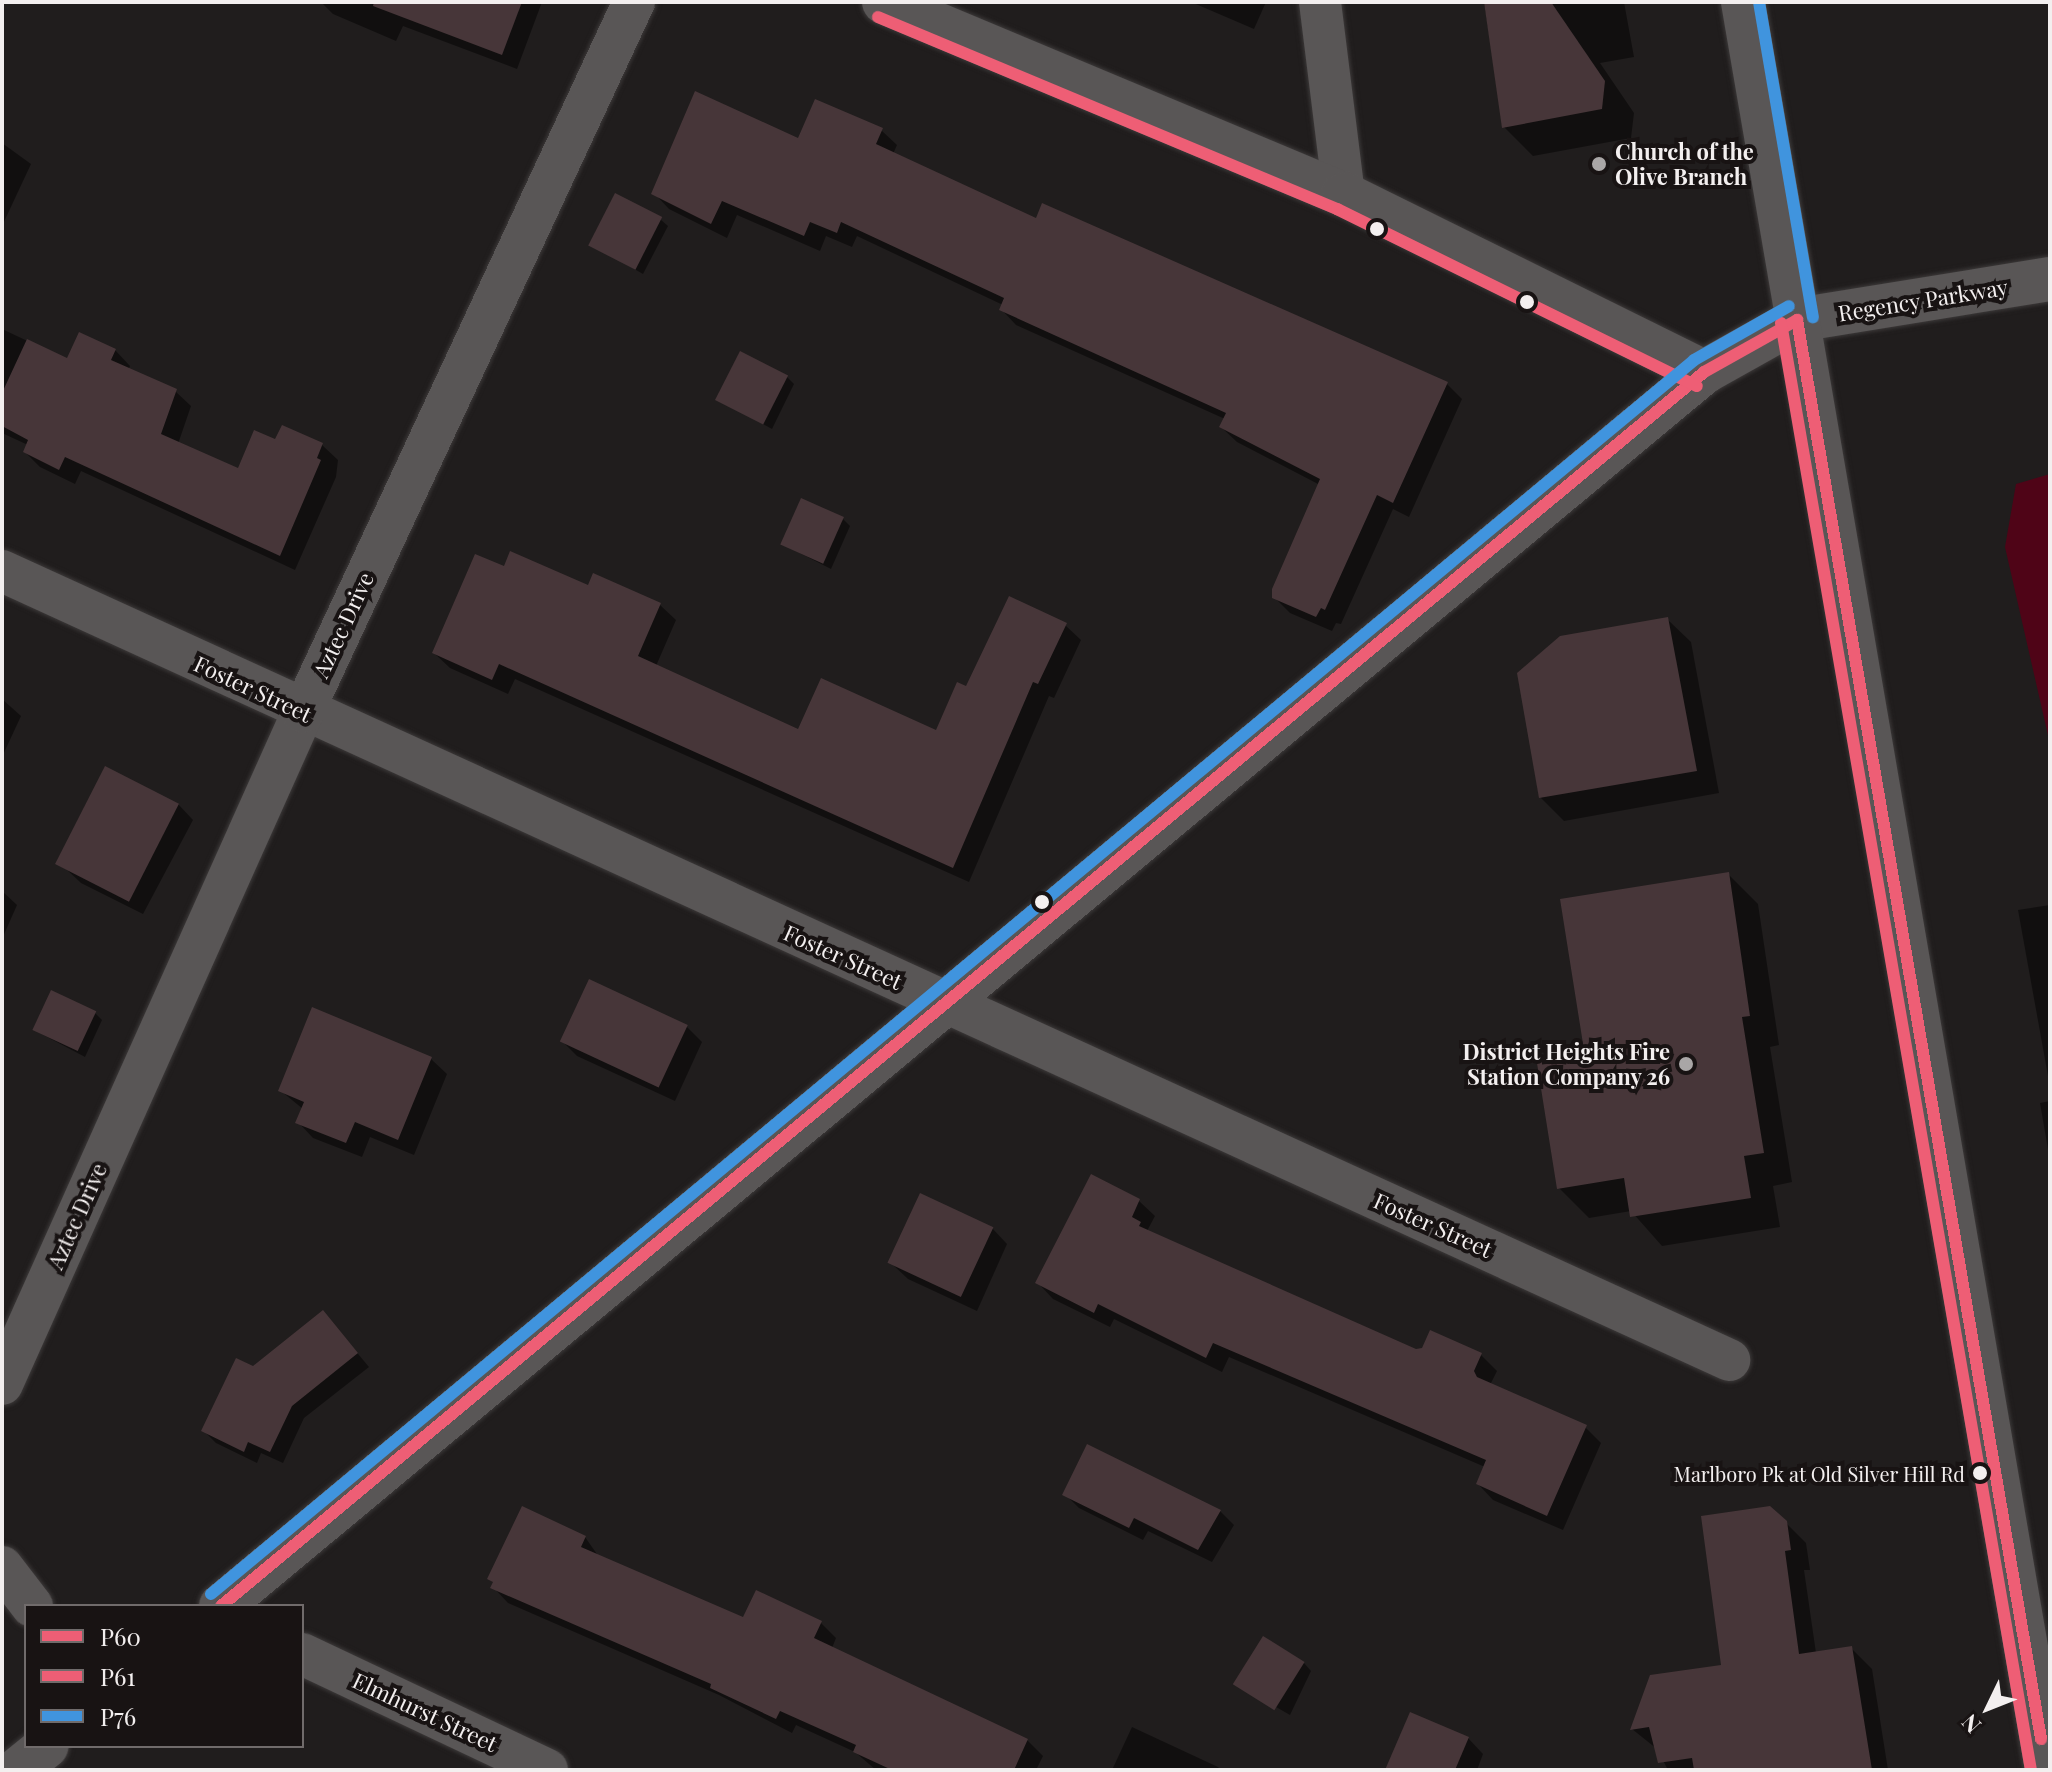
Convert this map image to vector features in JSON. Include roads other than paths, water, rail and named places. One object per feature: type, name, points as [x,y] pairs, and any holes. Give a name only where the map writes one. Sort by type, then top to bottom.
[{"type":"street","name":"Aztec Drive","points":[[2,1384],[303,712],[634,2]]},
{"type":"street","points":[[884,2],[1344,194],[1704,372]]},
{"type":"street","points":[[1320,2],[1344,194]]},
{"type":"street","points":[[1743,2],[2046,1750]]},
{"type":"street","name":"Regency Parkway","points":[[1797,320],[2050,279]]},
{"type":"street","points":[[223,1604],[1704,372],[1797,320]]},
{"type":"street","name":"Foster Street","points":[[2,571],[303,712],[1729,1360]]},
{"type":"street","points":[[2,1567],[30,1604]]},
{"type":"street","name":"Elmhurst Street","points":[[304,1655],[547,1770]]},
{"type":"street","points":[[17,1770],[44,1748]]},
{"type":"place","name":"Church of the Olive Branch","points":[[1599,164]]},
{"type":"place","name":"District Heights Fire Station Company 26","points":[[1686,1064]]},
{"type":"place","name":"Marlboro Pk at Old Silver Hill Rd","points":[[1980,1473]]}]
